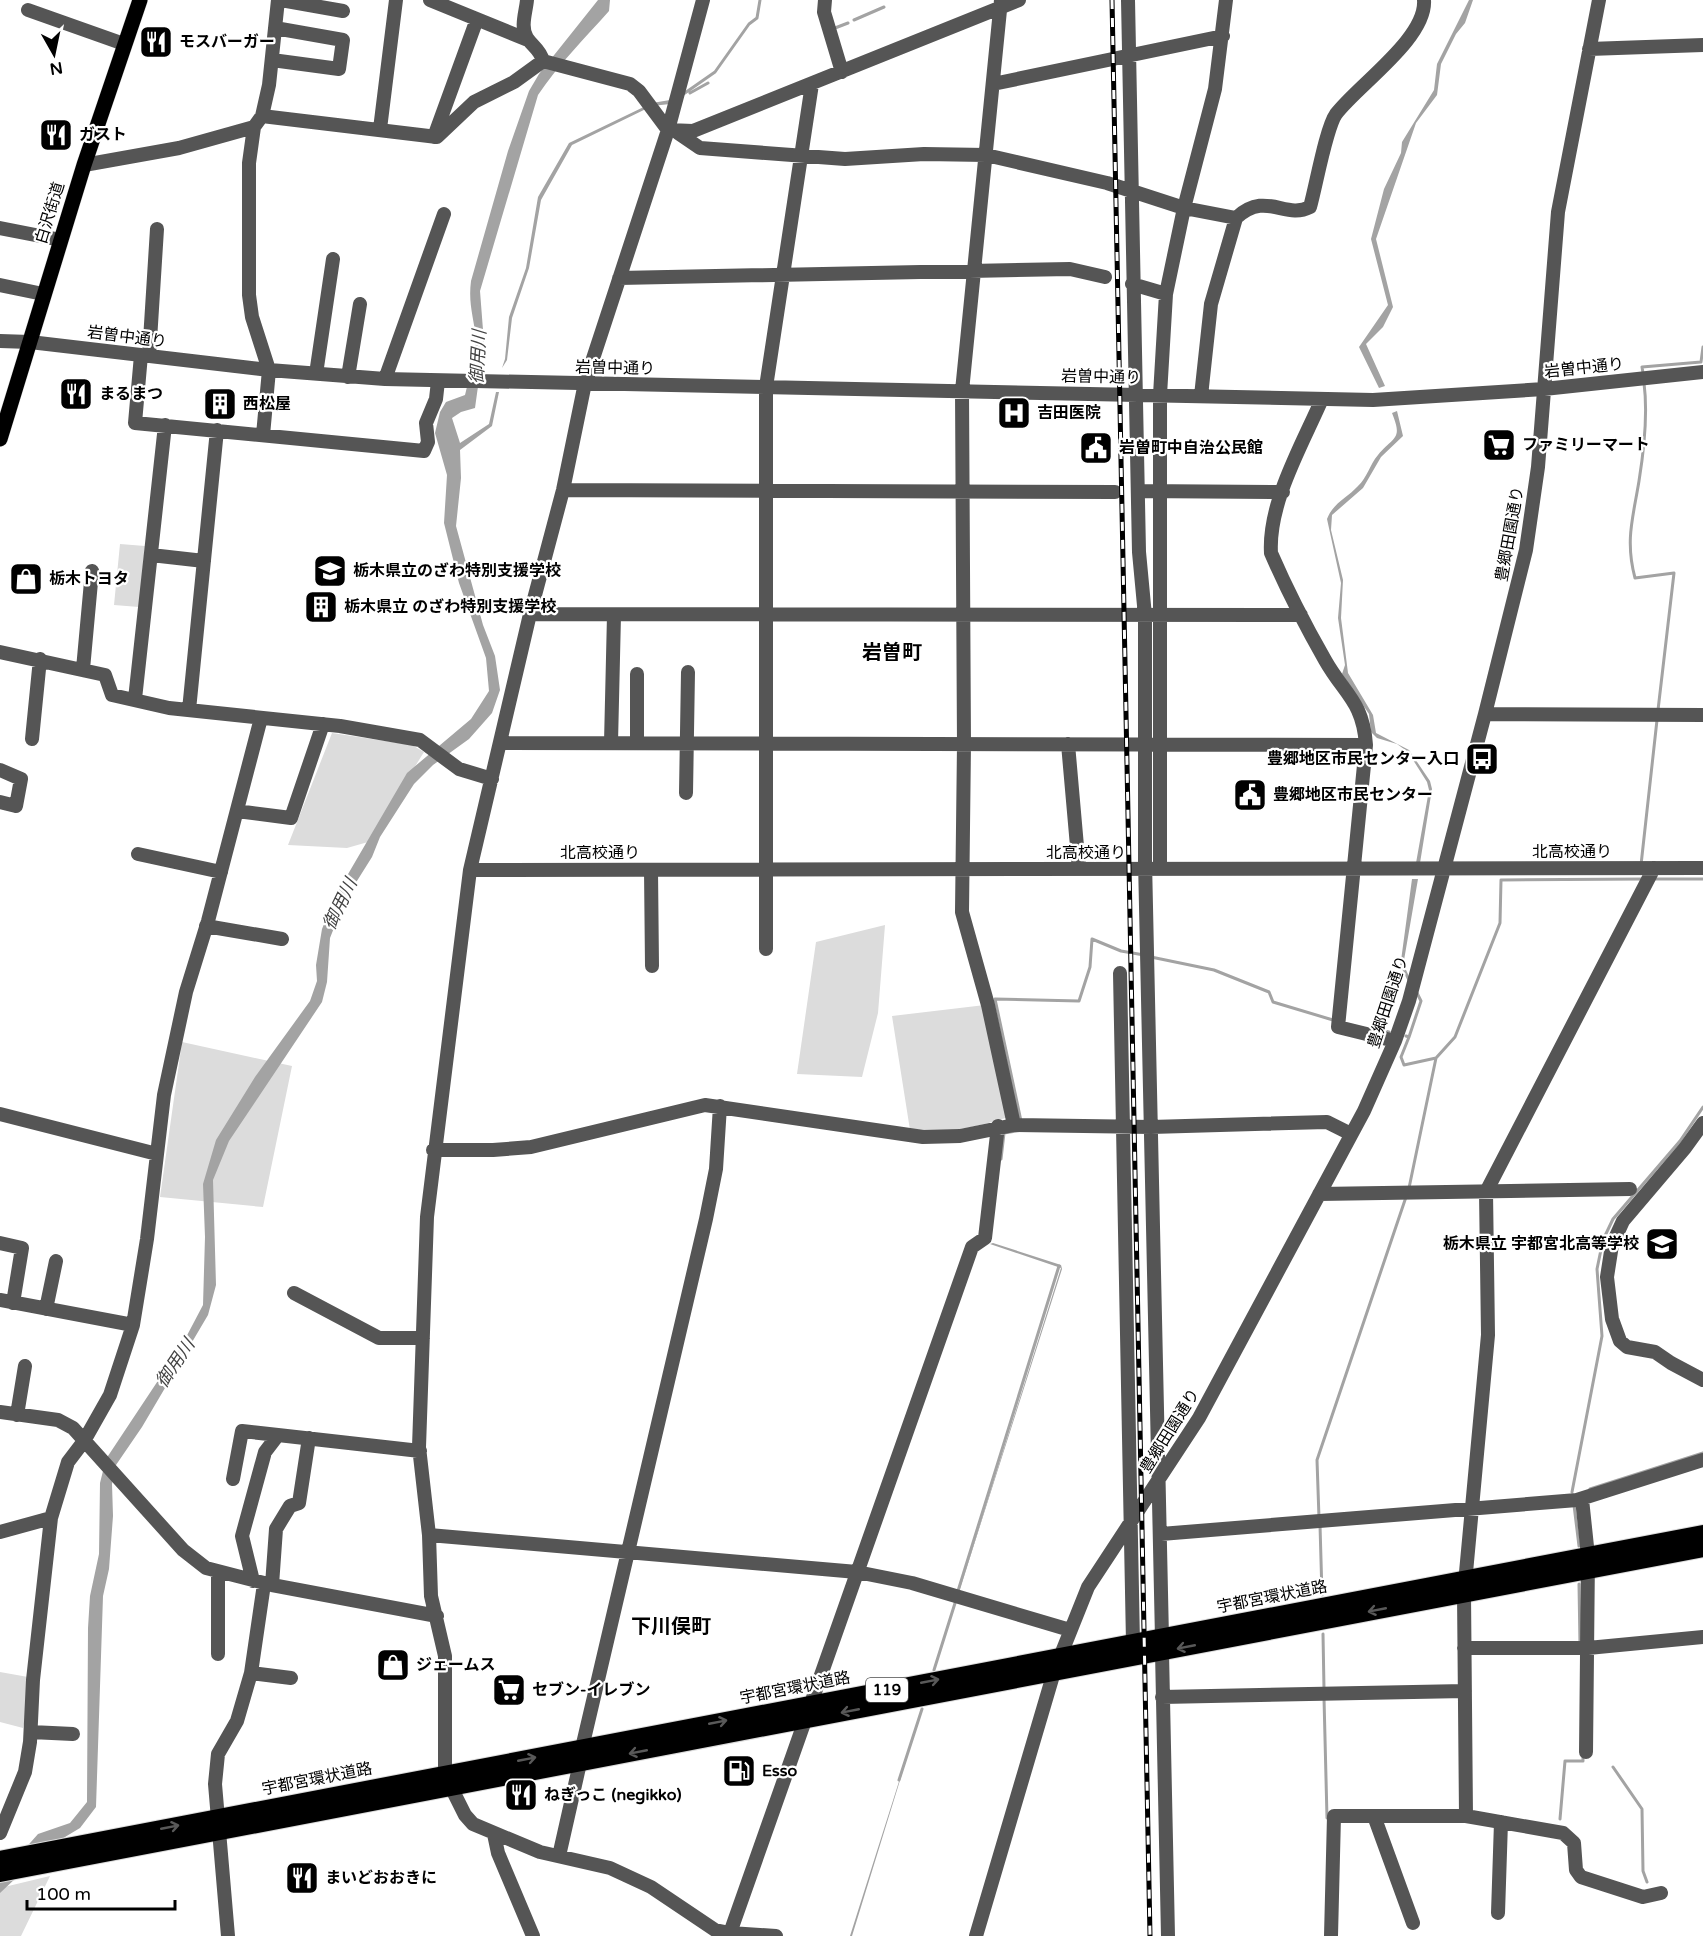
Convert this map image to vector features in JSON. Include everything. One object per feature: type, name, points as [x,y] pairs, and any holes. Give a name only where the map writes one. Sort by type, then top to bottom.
[{"type":"highway","name":"宇都宮環状道路","points":[[0,1873],[72,1853],[1588,1563],[1703,1534]]},
{"type":"highway","name":"宇都宮環状道路","points":[[1588,1563],[1703,1548]]},
{"type":"highway","name":"宇都宮環状道路","points":[[1057,1664],[1133,1643],[1162,1645]]},
{"type":"highway","name":"宇都宮環状道路","points":[[0,1860],[72,1853]]},
{"type":"main road","name":"白沢街道","points":[[0,439],[84,165],[140,0]]},
{"type":"street","points":[[263,435],[269,370],[252,317],[249,295],[249,163],[254,127],[262,116],[280,0],[343,11]]},
{"type":"street","points":[[380,129],[396,0]]},
{"type":"street","points":[[430,0],[528,40],[541,51],[543,61]]},
{"type":"street","points":[[527,0],[523,28],[528,40]]},
{"type":"street","points":[[703,0],[673,131],[619,278],[585,383],[563,490],[530,614],[470,870],[433,1150],[427,1217],[420,1451],[429,1535],[430,1596],[437,1616],[445,1656],[448,1781],[465,1815],[473,1824],[540,1852],[610,1868],[651,1887],[716,1930],[729,1935],[776,1936]]},
{"type":"street","points":[[825,0],[824,12],[842,72]]},
{"type":"street","points":[[673,131],[693,131],[842,72],[1000,4],[1018,0]]},
{"type":"street","points":[[1128,0],[1132,284],[1138,491],[1145,616],[1145,744],[1153,869]]},
{"type":"street","points":[[1168,1936],[1151,1127],[1153,869],[1161,744],[1160,395],[1167,294],[1184,208],[1215,89],[1226,0]]},
{"type":"street","points":[[1201,396],[1210,304],[1236,218],[1252,206],[1266,205],[1303,211],[1310,207],[1335,116],[1406,42],[1416,27],[1424,8],[1424,0]]},
{"type":"street","name":"豊郷田園通り","points":[[976,1936],[1057,1664],[1098,1569],[1199,1418],[1351,1134],[1395,1041],[1444,869],[1526,550],[1538,467],[1558,212],[1599,0]]},
{"type":"street","points":[[1000,4],[962,391],[964,744],[962,912],[988,1005],[1014,1125]]},
{"type":"street","points":[[28,10],[124,44]]},
{"type":"street","points":[[434,137],[477,19]]},
{"type":"street","points":[[272,60],[339,69],[343,39],[274,28]]},
{"type":"street","points":[[993,84],[1223,36]]},
{"type":"street","points":[[1590,49],[1703,45]]},
{"type":"street","points":[[262,116],[434,137],[444,133],[474,102],[514,82],[543,61]]},
{"type":"street","points":[[543,61],[630,84],[639,91],[673,131],[700,148],[845,159],[924,154],[986,155],[1107,183],[1184,208],[1236,218]]},
{"type":"street","points":[[766,949],[766,387],[812,84]]},
{"type":"street","points":[[84,165],[179,147],[254,127]]},
{"type":"street","points":[[385,379],[444,214]]},
{"type":"street","points":[[0,228],[61,240]]},
{"type":"street","points":[[157,229],[145,356],[135,423],[424,451],[428,442],[426,423],[436,399],[438,381]]},
{"type":"street","points":[[316,374],[333,259]]},
{"type":"street","points":[[619,278],[1070,269],[1105,277]]},
{"type":"street","points":[[1132,284],[1167,294]]},
{"type":"street","points":[[0,285],[43,294]]},
{"type":"street","points":[[348,377],[360,304]]},
{"type":"street","name":"岩曽中通り","points":[[0,341],[30,342],[269,370],[385,379],[1322,399],[1416,398],[1544,389],[1703,372]]},
{"type":"street","points":[[1322,399],[1274,513],[1270,534],[1271,553],[1326,663],[1358,705],[1365,724],[1366,745],[1338,1027],[1395,1041]]},
{"type":"street","points":[[135,699],[165,425]]},
{"type":"street","points":[[189,710],[217,430]]},
{"type":"street","points":[[563,490],[1115,492]]},
{"type":"street","points":[[1138,491],[1283,492]]},
{"type":"street","points":[[151,555],[204,561]]},
{"type":"street","points":[[83,669],[92,571]]},
{"type":"street","points":[[530,614],[963,617],[1300,615]]},
{"type":"street","points":[[611,743],[614,615]]},
{"type":"street","points":[[0,652],[105,675],[112,695],[169,708],[323,724],[420,740],[459,769],[492,779]]},
{"type":"street","points":[[32,739],[40,659]]},
{"type":"street","points":[[686,793],[688,672]]},
{"type":"street","points":[[637,674],[637,743]]},
{"type":"street","points":[[1485,714],[1703,715]]},
{"type":"street","points":[[0,1833],[25,1772],[31,1732],[33,1680],[51,1518],[68,1462],[84,1441],[110,1395],[133,1325],[147,1239],[164,1095],[186,992],[221,872],[261,718]]},
{"type":"street","points":[[237,811],[291,818],[323,724]]},
{"type":"street","points":[[500,743],[1366,745]]},
{"type":"street","points":[[1068,744],[1079,869]]},
{"type":"street","points":[[0,770],[21,779],[16,806],[0,802]]},
{"type":"street","points":[[138,854],[221,872]]},
{"type":"street","points":[[1466,1816],[1464,1587],[1488,1335],[1486,1192],[1654,868]]},
{"type":"street","name":"北高校通り","points":[[470,870],[1703,868]]},
{"type":"street","points":[[651,870],[652,966]]},
{"type":"street","points":[[206,926],[282,939]]},
{"type":"street","points":[[1120,973],[1133,1643]]},
{"type":"street","points":[[433,1150],[493,1150],[531,1147],[705,1105],[923,1137],[960,1136],[998,1126],[1014,1125],[1151,1127],[1327,1122],[1351,1134]]},
{"type":"street","points":[[560,1857],[627,1554],[706,1219],[716,1169],[720,1106]]},
{"type":"street","points":[[0,1114],[157,1154]]},
{"type":"street","points":[[1703,1123],[1685,1148],[1623,1221],[1612,1245],[1607,1277],[1612,1319],[1620,1341],[1627,1347],[1655,1352],[1703,1380]]},
{"type":"street","points":[[729,1935],[972,1247],[985,1238],[998,1126]]},
{"type":"street","points":[[1319,1194],[1630,1189]]},
{"type":"street","points":[[0,1244],[22,1248],[7,1302],[133,1325]]},
{"type":"street","points":[[46,1309],[56,1261]]},
{"type":"street","points":[[294,1293],[379,1338],[423,1338]]},
{"type":"street","points":[[17,1414],[25,1366]]},
{"type":"street","points":[[0,1412],[58,1420],[73,1428],[183,1550],[206,1568],[263,1583],[437,1616]]},
{"type":"street","points":[[233,1479],[242,1431],[420,1451]]},
{"type":"street","points":[[263,1583],[242,1536],[265,1452],[278,1435]]},
{"type":"street","points":[[228,1936],[216,1825],[215,1784],[218,1754],[237,1721],[251,1672],[263,1583],[276,1529],[290,1506],[299,1503],[309,1438]]},
{"type":"street","points":[[1161,1534],[1582,1499],[1703,1460]]},
{"type":"street","points":[[1582,1499],[1588,1563],[1586,1752]]},
{"type":"street","points":[[0,1532],[51,1518]]},
{"type":"street","points":[[429,1535],[627,1554],[857,1572],[912,1583],[1070,1630]]},
{"type":"street","points":[[218,1572],[218,1654]]},
{"type":"street","points":[[1464,1648],[1588,1648],[1703,1637]]},
{"type":"street","points":[[251,1672],[291,1678]]},
{"type":"street","points":[[1162,1697],[1465,1691]]},
{"type":"street","points":[[31,1732],[73,1734]]},
{"type":"street","points":[[1331,1936],[1334,1816],[1466,1816],[1563,1833],[1574,1844],[1576,1870],[1581,1877],[1643,1897],[1661,1893]]},
{"type":"street","points":[[1374,1816],[1413,1923]]},
{"type":"street","points":[[1498,1913],[1501,1822]]},
{"type":"street","points":[[494,1834],[498,1853],[533,1936]]},
{"type":"shaded area","points":[[120,544],[145,546],[139,607],[114,605]]},
{"type":"shaded area","points":[[332,733],[412,745],[424,752],[368,842],[347,848],[288,845]]},
{"type":"shaded area","points":[[885,925],[878,1013],[862,1077],[797,1074],[816,942]]},
{"type":"shaded area","points":[[985,1005],[1009,1117],[960,1129],[910,1130],[892,1016]]},
{"type":"shaded area","points":[[182,1042],[292,1066],[263,1207],[160,1197]]},
{"type":"shaded area","points":[[0,1672],[28,1677],[27,1711],[23,1728],[0,1722]]},
{"type":"shaded area","points":[[50,1876],[21,1936],[0,1936],[0,1888]]},
{"type":"water","name":"御用川","points":[[598,0],[610,0],[609,11],[563,62],[538,95],[480,291],[484,343],[475,408],[461,412],[452,418],[460,443],[489,424],[496,392],[499,392],[492,426],[460,450],[461,478],[456,526],[483,625],[495,656],[500,690],[492,713],[469,739],[433,765],[414,784],[380,837],[372,857],[345,900],[330,938],[327,982],[322,1002],[229,1141],[213,1180],[216,1285],[208,1315],[142,1427],[116,1465],[112,1484],[113,1516],[109,1569],[103,1596],[96,1807],[80,1828],[50,1846],[0,1893],[0,1877],[38,1834],[70,1823],[87,1802],[88,1628],[90,1596],[99,1554],[100,1483],[106,1459],[183,1343],[203,1305],[205,1237],[203,1184],[216,1140],[255,1077],[310,1001],[317,981],[316,965],[322,929],[337,893],[407,773],[471,719],[489,691],[486,658],[459,583],[444,523],[447,475],[435,433],[440,412],[446,402],[465,395],[476,339],[471,304],[471,281],[508,151],[529,91],[539,74]]},
{"type":"water","points":[[1469,0],[1473,0],[1465,23],[1456,34],[1441,64],[1437,95],[1416,123],[1376,239],[1393,307],[1383,327],[1366,344],[1385,386],[1379,388],[1359,347],[1388,305],[1371,239],[1384,189],[1401,153],[1402,142],[1434,90],[1437,64]]},
{"type":"water","points":[[670,100],[670,104],[652,106],[572,145],[541,200],[529,268],[512,318],[507,360],[502,368],[509,317],[526,268],[538,197],[569,143],[652,103]]},
{"type":"water","points":[[1397,411],[1403,436],[1381,457],[1363,488],[1332,515],[1331,530],[1343,580],[1341,618],[1348,673],[1373,715],[1376,733],[1409,750],[1430,781],[1432,789],[1420,863],[1416,863],[1429,790],[1427,782],[1408,752],[1397,744],[1377,738],[1371,732],[1369,714],[1342,674],[1345,665],[1338,618],[1341,583],[1327,519],[1337,505],[1361,483],[1375,459],[1395,437],[1397,428],[1392,413]]},
{"type":"water","points":[[1412,879],[1418,879],[1403,966],[1400,968]]},
{"type":"water","points":[[993,1243],[1061,1265],[1062,1269],[934,1670],[1061,1268],[990,1244]]},
{"type":"water","points":[[922,1709],[852,1936],[850,1936]]},
{"type":"waterway","points":[[682,95],[715,72],[749,24],[757,18],[760,0]]},
{"type":"waterway","points":[[854,20],[884,7]]},
{"type":"waterway","points":[[835,28],[848,23]]},
{"type":"waterway","points":[[690,93],[708,83]]},
{"type":"waterway","points":[[1643,373],[1642,367],[1701,362],[1703,347]]},
{"type":"waterway","points":[[1644,383],[1645,432],[1631,529],[1632,564],[1635,578],[1674,573],[1658,710]]},
{"type":"waterway","points":[[1641,865],[1657,720]]},
{"type":"waterway","points":[[1436,1058],[1455,1037],[1500,923],[1501,880],[1644,879]]},
{"type":"waterway","points":[[1653,879],[1703,879]]},
{"type":"waterway","points":[[1021,1121],[995,999],[1079,1001],[1090,967],[1092,939],[1121,951],[1144,955]]},
{"type":"waterway","points":[[1151,957],[1214,970],[1269,992],[1273,1002],[1333,1020]]},
{"type":"waterway","points":[[1402,965],[1409,980]]},
{"type":"waterway","points":[[1409,1037],[1421,1001],[1416,991]]},
{"type":"waterway","points":[[1375,1029],[1389,1032]]},
{"type":"waterway","points":[[1406,1036],[1409,1037],[1401,1057],[1404,1065],[1436,1058],[1409,1188]]},
{"type":"waterway","points":[[1572,1492],[1602,1336],[1597,1269],[1603,1240],[1613,1219],[1680,1141],[1703,1107]]},
{"type":"waterway","points":[[1001,1159],[1004,1133],[1023,1130]]},
{"type":"waterway","points":[[1319,1518],[1317,1460],[1406,1197]]},
{"type":"waterway","points":[[958,1591],[1059,1266]]},
{"type":"waterway","points":[[1590,1489],[1703,1453]]},
{"type":"waterway","points":[[1574,1505],[1579,1546]]},
{"type":"waterway","points":[[1320,1525],[1322,1595]]},
{"type":"waterway","points":[[1579,1584],[1580,1645]]},
{"type":"waterway","points":[[934,1670],[956,1600]]},
{"type":"waterway","points":[[1323,1634],[1324,1689]]},
{"type":"waterway","points":[[1324,1698],[1327,1818]]},
{"type":"waterway","points":[[899,1780],[922,1709]]},
{"type":"waterway","points":[[1560,1819],[1565,1761],[1583,1761],[1583,1756]]},
{"type":"waterway","points":[[1613,1767],[1642,1809],[1643,1871],[1647,1882]]},
{"type":"railway","points":[[1112,0],[1150,1936]]},
{"type":"place","name":"モスバーガー","points":[[156,42]]},
{"type":"place","name":"ガスト","points":[[56,135]]},
{"type":"place","name":"まるまつ","points":[[76,394]]},
{"type":"place","name":"西松屋","points":[[220,404]]},
{"type":"place","name":"吉田医院","points":[[1014,413]]},
{"type":"place","name":"ファミリーマート","points":[[1499,445]]},
{"type":"place","name":"岩曽町中自治公民館","points":[[1096,448]]},
{"type":"place","name":"栃木県立のざわ特別支援学校","points":[[330,571]]},
{"type":"place","name":"栃木トヨタ","points":[[26,579]]},
{"type":"place","name":"栃木県立 のざわ特別支援学校","points":[[321,607]]},
{"type":"place","name":"豊郷地区市民センター入口","points":[[1482,759]]},
{"type":"place","name":"豊郷地区市民センター","points":[[1250,795]]},
{"type":"place","name":"栃木県立 宇都宮北高等学校","points":[[1662,1244]]},
{"type":"place","name":"ジェームス","points":[[393,1665]]},
{"type":"place","name":"セブン-イレブン","points":[[509,1690]]},
{"type":"place","name":"Esso","points":[[739,1771]]},
{"type":"place","name":"ねぎっこ (negikko)","points":[[521,1795]]},
{"type":"place","name":"まいどおおきに","points":[[302,1878]]},
{"type":"district","name":"岩曽町","points":[[892,653]]},
{"type":"district","name":"下川俣町","points":[[671,1627]]}]
